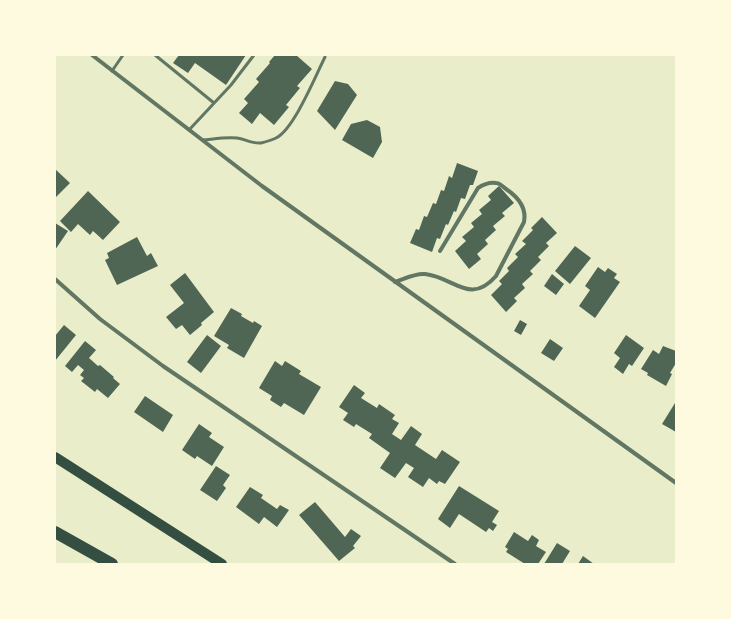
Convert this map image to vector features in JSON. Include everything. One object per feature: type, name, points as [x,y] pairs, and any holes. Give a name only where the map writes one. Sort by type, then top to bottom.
[{"type":"highway","points":[[55,532],[112,564]]},
{"type":"main road","points":[[55,456],[222,564]]},
{"type":"street","points":[[92,55],[262,186],[676,483]]},
{"type":"street","points":[[395,282],[424,274],[434,276],[460,288],[474,290],[483,288],[496,276],[524,222],[526,214],[524,208],[516,196],[498,183],[484,184],[478,188],[440,251]]},
{"type":"street","points":[[55,279],[100,319],[163,366],[455,564]]},
{"type":"lane","points":[[112,71],[123,55]]},
{"type":"lane","points":[[155,55],[214,103]]},
{"type":"lane","points":[[189,130],[231,85],[254,55]]},
{"type":"lane","points":[[202,140],[238,138],[250,142],[260,143],[276,138],[284,132],[303,104],[324,57]]},
{"type":"building","points":[[179,55],[246,55],[226,85],[195,63],[188,73],[173,63]]},
{"type":"building","points":[[275,55],[296,55],[312,69],[297,86],[300,88],[286,105],[289,107],[274,125],[260,113],[252,124],[239,113],[248,103],[244,99],[259,82],[256,79]]},
{"type":"building","points":[[335,81],[348,84],[357,95],[335,130],[317,111]]},
{"type":"building","points":[[367,120],[380,127],[382,142],[373,158],[342,140],[351,124]]},
{"type":"building","points":[[457,163],[478,171],[473,185],[470,185],[465,199],[461,198],[456,212],[454,211],[448,225],[446,224],[440,239],[437,238],[432,252],[410,243],[416,229],[419,230],[424,216],[427,217],[433,203],[436,204],[441,190],[444,191],[449,176],[452,178]]},
{"type":"building","points":[[55,169],[70,183],[55,198]]},
{"type":"building","points":[[499,186],[514,203],[502,213],[505,216],[493,226],[496,230],[485,240],[488,244],[477,254],[481,259],[469,269],[455,251],[466,241],[462,237],[474,227],[471,223],[482,214],[479,210],[491,200],[488,196]]},
{"type":"building","points":[[88,191],[120,222],[103,240],[93,231],[90,235],[78,224],[71,232],[60,221]]},
{"type":"building","points":[[542,217],[557,233],[546,243],[549,246],[538,257],[541,260],[530,271],[533,274],[522,284],[525,288],[514,298],[517,301],[506,312],[491,295],[502,284],[499,281],[509,271],[507,268],[518,257],[515,254],[526,244],[522,241],[533,230],[531,228]]},
{"type":"building","points":[[55,223],[68,231],[55,250]]},
{"type":"building","points":[[137,237],[147,256],[151,253],[158,266],[117,285],[105,260],[109,258],[107,253]]},
{"type":"building","points":[[575,246],[591,258],[570,284],[555,271]]},
{"type":"building","points":[[598,267],[605,272],[608,268],[617,274],[614,278],[620,282],[595,318],[579,306],[590,290],[585,286]]},
{"type":"building","points":[[185,273],[214,312],[190,335],[182,325],[176,329],[166,317],[184,303],[170,285]]},
{"type":"building","points":[[552,274],[564,284],[556,295],[544,286]]},
{"type":"building","points":[[231,308],[242,314],[241,316],[253,323],[254,321],[262,326],[244,358],[227,348],[229,345],[214,336]]},
{"type":"building","points":[[520,320],[527,324],[521,335],[514,331]]},
{"type":"building","points":[[64,325],[76,335],[55,361],[55,336]]},
{"type":"building","points":[[207,335],[221,346],[201,373],[187,362]]},
{"type":"building","points":[[626,335],[644,348],[632,366],[629,364],[623,374],[614,367],[620,358],[614,353]]},
{"type":"building","points":[[550,339],[563,348],[554,361],[541,353]]},
{"type":"building","points":[[85,341],[96,350],[89,358],[98,366],[100,365],[120,384],[108,398],[97,389],[95,392],[81,381],[84,378],[80,375],[84,370],[78,365],[72,372],[65,366]]},
{"type":"building","points":[[663,346],[676,351],[676,363],[670,373],[672,374],[666,386],[647,375],[648,373],[641,369],[653,350],[659,354]]},
{"type":"building","points":[[275,361],[282,366],[285,361],[301,371],[299,374],[321,387],[304,415],[284,403],[281,407],[270,400],[272,396],[259,388]]},
{"type":"building","points":[[354,385],[365,393],[361,398],[377,408],[379,404],[395,415],[392,419],[399,423],[392,434],[401,440],[411,426],[422,434],[415,445],[436,459],[442,450],[460,462],[445,484],[439,481],[437,484],[429,478],[423,487],[408,477],[414,468],[406,463],[395,478],[380,468],[390,453],[369,438],[372,434],[356,424],[354,427],[343,420],[348,413],[339,407]]},
{"type":"building","points":[[145,396],[173,415],[163,432],[134,412]]},
{"type":"building","points":[[675,403],[676,404],[676,432],[662,424]]},
{"type":"building","points":[[199,424],[212,433],[209,437],[224,447],[212,466],[197,456],[195,459],[182,450]]},
{"type":"building","points":[[216,466],[230,475],[223,485],[226,488],[217,501],[200,490]]},
{"type":"building","points":[[459,486],[499,511],[492,522],[497,525],[493,531],[489,528],[486,532],[459,514],[450,528],[438,519]]},
{"type":"building","points":[[250,487],[263,495],[261,498],[277,509],[280,505],[289,510],[277,527],[264,517],[259,524],[236,507]]},
{"type":"building","points":[[315,502],[345,537],[351,529],[361,536],[353,546],[355,548],[339,561],[299,515]]},
{"type":"building","points":[[514,532],[528,541],[532,535],[539,540],[536,546],[546,552],[538,564],[525,564],[506,552],[508,549],[505,547]]},
{"type":"building","points":[[557,543],[570,551],[562,564],[544,564]]},
{"type":"building","points":[[583,556],[594,564],[578,564]]}]
